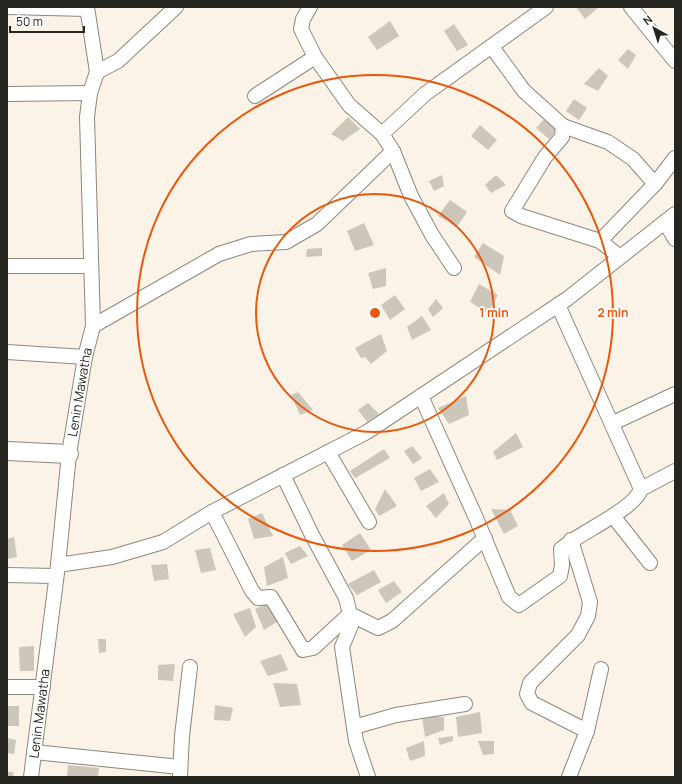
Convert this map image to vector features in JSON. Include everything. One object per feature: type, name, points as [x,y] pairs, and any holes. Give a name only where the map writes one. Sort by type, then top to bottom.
[{"type":"main road","points":[[7,451],[69,454]]},
{"type":"street","points":[[7,7],[87,8]]},
{"type":"street","points":[[97,72],[118,61],[176,7]]},
{"type":"street","points":[[310,7],[303,19],[301,29],[315,56],[349,105],[382,134],[393,151],[411,196],[432,235],[454,268]]},
{"type":"street","points":[[382,134],[425,94],[546,7]]},
{"type":"street","points":[[631,7],[675,61]]},
{"type":"street","name":"Lenin Mawatha","points":[[31,777],[43,687],[69,454],[85,357],[93,326],[90,266],[87,117],[90,92],[97,72],[87,8]]},
{"type":"street","points":[[492,47],[524,90],[563,126],[608,142],[633,160],[655,184]]},
{"type":"street","points":[[255,96],[315,56]]},
{"type":"street","points":[[7,94],[90,92]]},
{"type":"street","points":[[563,126],[562,137],[545,157],[512,211],[521,216],[600,241],[620,257]]},
{"type":"street","points":[[93,326],[219,254],[251,244],[286,242],[317,224],[393,151]]},
{"type":"street","points":[[600,241],[655,184],[675,158]]},
{"type":"street","points":[[7,575],[56,570],[112,557],[164,542],[212,512],[367,432],[558,305],[670,218],[675,239]]},
{"type":"street","points":[[7,266],[90,266]]},
{"type":"street","points":[[421,396],[510,597],[520,605],[560,576],[562,565],[561,549],[571,540],[612,516],[639,496],[641,489],[558,305]]},
{"type":"street","points":[[7,352],[85,357]]},
{"type":"street","points":[[612,423],[675,394]]},
{"type":"street","points":[[328,452],[369,522]]},
{"type":"street","points":[[641,489],[675,470]]},
{"type":"street","points":[[284,475],[312,534],[346,598],[352,623],[342,647],[356,741],[368,777]]},
{"type":"street","points":[[212,512],[252,591],[258,598],[271,597],[303,650],[313,648],[350,614]]},
{"type":"street","points":[[612,516],[650,563]]},
{"type":"street","points":[[350,614],[378,628],[392,620],[485,538]]},
{"type":"street","points":[[571,540],[590,602],[588,616],[578,635],[530,683],[527,694],[532,703],[587,731]]},
{"type":"street","points":[[34,752],[180,772],[182,736],[190,667]]},
{"type":"street","points":[[569,777],[587,731],[601,669]]},
{"type":"street","points":[[7,687],[43,687]]},
{"type":"street","points":[[354,727],[396,714],[465,704]]},
{"type":"building","points":[[576,7],[599,7],[585,19]]},
{"type":"building","points":[[390,21],[399,36],[377,50],[368,37]]},
{"type":"building","points":[[454,24],[468,45],[457,51],[444,31]]},
{"type":"building","points":[[628,49],[636,55],[628,69],[618,60]]},
{"type":"building","points":[[599,68],[608,76],[598,91],[584,84]]},
{"type":"building","points":[[574,99],[587,108],[579,120],[566,111]]},
{"type":"building","points":[[547,116],[560,127],[549,139],[536,128]]},
{"type":"building","points":[[348,117],[360,129],[343,141],[331,134]]},
{"type":"building","points":[[480,125],[497,140],[488,150],[471,136]]},
{"type":"building","points":[[442,175],[444,186],[434,191],[429,181]]},
{"type":"building","points":[[496,175],[506,185],[491,193],[485,185]]},
{"type":"building","points":[[450,200],[467,212],[457,227],[438,216]]},
{"type":"building","points":[[364,223],[374,245],[355,251],[347,231]]},
{"type":"building","points":[[483,243],[504,256],[500,275],[474,257]]},
{"type":"building","points":[[322,248],[322,256],[306,257],[307,249]]},
{"type":"building","points":[[386,268],[386,286],[373,289],[368,273]]},
{"type":"building","points":[[479,284],[498,295],[488,313],[470,302]]},
{"type":"building","points":[[395,295],[405,309],[390,320],[381,305]]},
{"type":"building","points":[[436,299],[443,308],[433,317],[428,309]]},
{"type":"building","points":[[422,316],[431,330],[412,340],[407,327]]},
{"type":"building","points":[[381,334],[387,351],[371,364],[365,357],[361,358],[355,348]]},
{"type":"building","points":[[298,392],[313,410],[300,415],[291,395]]},
{"type":"building","points":[[466,396],[469,415],[449,424],[438,408]]},
{"type":"building","points":[[368,403],[379,414],[367,422],[358,410]]},
{"type":"building","points":[[516,433],[523,447],[497,460],[493,452]]},
{"type":"building","points":[[412,446],[422,458],[413,464],[404,451]]},
{"type":"building","points":[[384,449],[390,458],[355,478],[350,471]]},
{"type":"building","points":[[430,469],[439,482],[421,491],[414,478]]},
{"type":"building","points":[[385,489],[397,506],[379,516],[375,509]]},
{"type":"building","points":[[444,493],[449,504],[436,518],[426,506]]},
{"type":"building","points":[[491,509],[510,510],[518,526],[504,534]]},
{"type":"building","points":[[262,513],[273,536],[254,539],[248,519]]},
{"type":"building","points":[[360,533],[371,550],[352,561],[342,545]]},
{"type":"building","points":[[14,537],[17,557],[7,559],[7,539]]},
{"type":"building","points":[[300,546],[308,556],[291,564],[285,553]]},
{"type":"building","points":[[210,548],[216,570],[201,573],[195,550]]},
{"type":"building","points":[[283,557],[288,578],[267,586],[264,567]]},
{"type":"building","points":[[167,564],[169,579],[154,581],[151,565]]},
{"type":"building","points":[[374,570],[381,582],[357,595],[348,584]]},
{"type":"building","points":[[394,581],[402,592],[386,603],[378,590]]},
{"type":"building","points":[[270,602],[280,620],[264,630],[255,609]]},
{"type":"building","points":[[250,608],[256,627],[245,637],[233,614]]},
{"type":"building","points":[[98,639],[106,639],[106,652],[99,653]]},
{"type":"building","points":[[34,646],[34,671],[20,671],[19,647]]},
{"type":"building","points":[[281,654],[288,670],[268,676],[260,661]]},
{"type":"building","points":[[175,664],[173,681],[158,680],[158,665]]},
{"type":"building","points":[[273,683],[297,684],[301,705],[280,707]]},
{"type":"building","points":[[215,705],[233,708],[230,721],[214,720]]},
{"type":"building","points":[[7,706],[19,706],[19,726],[7,726]]},
{"type":"building","points":[[480,712],[482,733],[458,737],[456,717]]},
{"type":"building","points":[[422,716],[444,717],[444,730],[425,737]]},
{"type":"building","points":[[453,736],[453,741],[440,745],[438,738]]},
{"type":"building","points":[[7,738],[16,740],[14,754],[7,753]]},
{"type":"building","points":[[424,741],[425,756],[410,761],[406,748]]},
{"type":"building","points":[[478,741],[494,741],[494,754],[483,755]]},
{"type":"building","points":[[68,765],[99,768],[98,777],[67,777]]},
{"type":"building","points":[[7,772],[13,772],[14,777],[7,777]]}]
